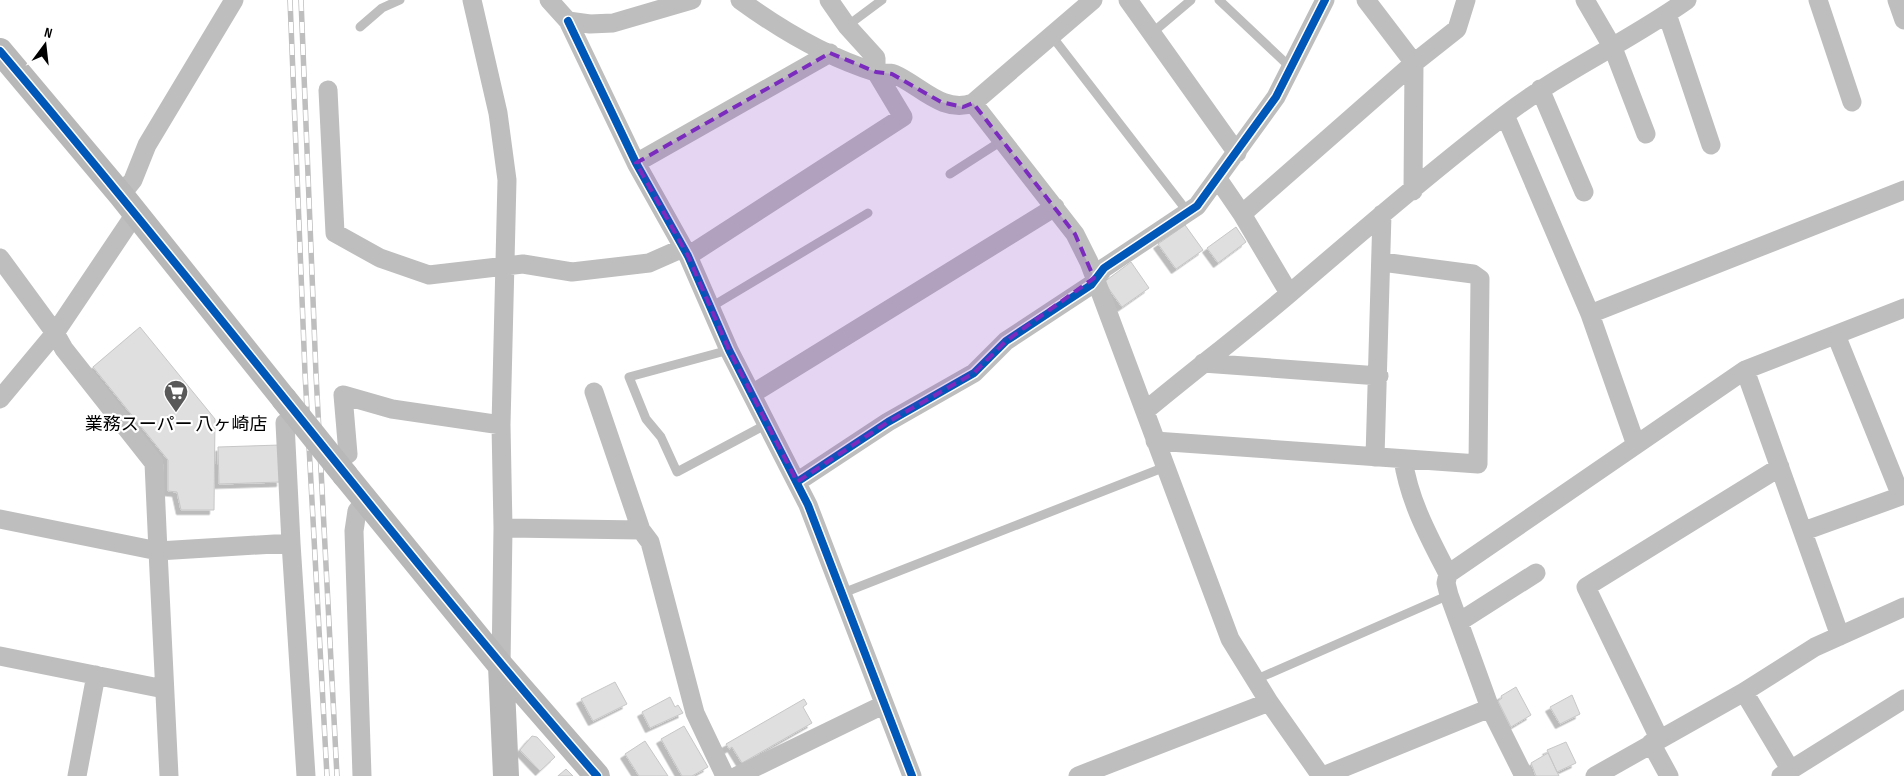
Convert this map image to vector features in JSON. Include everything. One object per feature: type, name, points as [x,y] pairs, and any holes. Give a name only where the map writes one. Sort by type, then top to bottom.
[{"type":"street","points":[[0,400],[55,333],[128,205],[133,180],[147,145],[234,0]]},
{"type":"street","points":[[472,0],[498,113],[506,180],[501,425],[503,528],[501,666],[506,776]]},
{"type":"street","points":[[549,0],[568,21],[636,163],[685,252],[729,350],[796,482],[844,593],[883,705],[912,776]]},
{"type":"street","points":[[568,21],[590,24],[613,23],[692,0]]},
{"type":"street","points":[[740,0],[777,27],[876,72],[892,74],[941,102],[963,107],[973,103],[1093,0]]},
{"type":"street","points":[[328,90],[335,233],[380,258],[429,275],[523,264],[572,272],[650,263],[685,252],[903,117],[876,72],[876,58],[847,26],[829,0]]},
{"type":"street","points":[[1128,0],[1237,153]]},
{"type":"street","points":[[796,482],[888,422],[974,373],[1006,341],[1091,284],[1104,268],[1197,206],[1276,97],[1325,0]]},
{"type":"street","points":[[1366,0],[1414,63],[1413,191]]},
{"type":"street","points":[[1242,214],[1414,63],[1457,29],[1466,0]]},
{"type":"street","points":[[1585,0],[1613,48],[1646,134]]},
{"type":"street","points":[[1145,411],[1382,214],[1413,191],[1505,115],[1540,90],[1613,48],[1687,0]]},
{"type":"street","points":[[1818,0],[1852,102]]},
{"type":"street","points":[[1897,0],[1904,20]]},
{"type":"street","points":[[1667,14],[1711,146]]},
{"type":"street","points":[[0,51],[128,205],[501,666],[597,776]]},
{"type":"street","points":[[636,163],[830,52]]},
{"type":"street","points":[[1540,90],[1584,192]]},
{"type":"street","points":[[973,103],[1075,234],[1145,411],[1230,639],[1257,679],[1269,702],[1322,776],[1490,708]]},
{"type":"street","points":[[1505,115],[1590,314],[1636,445]]},
{"type":"street","points":[[1218,179],[1242,214],[1289,293]]},
{"type":"street","points":[[1590,314],[1904,190]]},
{"type":"street","points":[[752,394],[1055,207]]},
{"type":"street","points":[[1375,457],[1379,376],[1382,214]]},
{"type":"street","points":[[0,258],[55,333],[64,349],[154,463],[169,776]]},
{"type":"street","points":[[1155,441],[1478,464],[1480,279],[1473,274],[1382,262]]},
{"type":"street","points":[[1448,574],[1745,370],[1904,308]]},
{"type":"street","points":[[1804,531],[1903,495],[1836,335]]},
{"type":"street","points":[[1203,363],[1379,376]]},
{"type":"street","points":[[1745,370],[1840,636]]},
{"type":"street","points":[[594,392],[641,530],[650,542],[696,713],[725,776]]},
{"type":"street","points":[[340,469],[348,454],[344,395],[392,409],[501,425]]},
{"type":"street","points":[[290,407],[285,423],[306,776]]},
{"type":"street","points":[[1403,459],[1405,474],[1421,522],[1448,574],[1446,583],[1449,595],[1490,708],[1524,776]]},
{"type":"street","points":[[1669,776],[1586,587],[1780,467]]},
{"type":"street","points":[[362,776],[354,531],[357,510],[366,500]]},
{"type":"street","points":[[0,519],[158,551],[291,543]]},
{"type":"street","points":[[503,528],[641,530]]},
{"type":"street","points":[[1459,622],[1536,573]]},
{"type":"street","points":[[1595,776],[1744,692],[1815,647],[1904,607]]},
{"type":"street","points":[[0,656],[164,689]]},
{"type":"street","points":[[77,776],[96,675]]},
{"type":"street","points":[[1744,692],[1785,773],[1904,699]]},
{"type":"street","points":[[1078,776],[1269,702]]},
{"type":"street","points":[[737,776],[883,705]]},
{"type":"lane","points":[[360,27],[382,8],[400,0]]},
{"type":"lane","points":[[847,26],[882,0]]},
{"type":"lane","points":[[1152,33],[1191,0]]},
{"type":"lane","points":[[1218,0],[1290,68]]},
{"type":"lane","points":[[1051,35],[1187,211]]},
{"type":"lane","points":[[950,174],[1003,140]]},
{"type":"lane","points":[[711,308],[868,213]]},
{"type":"lane","points":[[729,350],[629,377],[646,419],[661,437],[677,472],[767,424]]},
{"type":"lane","points":[[844,593],[1165,467]]},
{"type":"lane","points":[[1257,679],[1449,595]]},
{"type":"highlighted area","points":[[830,53],[876,72],[892,74],[941,102],[963,107],[973,103],[1075,234],[1094,278],[1006,341],[974,373],[888,422],[797,482],[729,350],[688,256],[636,163]]},
{"type":"building","points":[[1185,225],[1203,250],[1176,269],[1158,244]]},
{"type":"building","points":[[1236,227],[1246,242],[1218,263],[1207,248]]},
{"type":"building","points":[[1131,262],[1149,288],[1122,307],[1104,282]]},
{"type":"building","points":[[140,327],[215,419],[214,510],[181,510],[177,492],[168,491],[168,460],[93,367]]},
{"type":"building","points":[[280,445],[281,482],[219,484],[218,447]]},
{"type":"building","points":[[615,682],[627,704],[593,721],[581,699]]},
{"type":"building","points":[[1516,687],[1531,715],[1511,727],[1498,701],[1502,698],[1501,696]]},
{"type":"building","points":[[1572,695],[1580,714],[1560,724],[1550,707]]},
{"type":"building","points":[[670,697],[675,707],[678,705],[683,713],[650,728],[642,712]]},
{"type":"building","points":[[804,699],[807,704],[803,707],[812,723],[742,763],[732,747],[729,749],[726,744]]},
{"type":"building","points":[[684,726],[708,767],[692,776],[682,776],[661,739]]},
{"type":"building","points":[[532,736],[537,737],[555,757],[540,771],[520,750]]},
{"type":"building","points":[[645,741],[668,776],[639,776],[625,754]]},
{"type":"building","points":[[1566,742],[1576,763],[1557,772],[1547,750]]},
{"type":"building","points":[[1548,753],[1559,776],[1536,776],[1531,763]]},
{"type":"building","points":[[566,769],[573,776],[558,776]]},
{"type":"railway","points":[[290,0],[305,373],[327,776]]},
{"type":"railway","points":[[301,0],[316,374],[337,776]]},
{"type":"cycle path","points":[[797,482],[888,422],[974,373],[1006,341],[1091,285],[1104,268],[1197,206],[1276,97],[1325,0]]},
{"type":"cycle path","points":[[568,21],[636,163],[688,256],[729,350],[808,505],[912,776]]},
{"type":"cycle path","points":[[0,51],[150,232],[445,597],[597,776]]},
{"type":"place","name":"業務スーパー 八ヶ崎店","points":[[176,413]]}]
